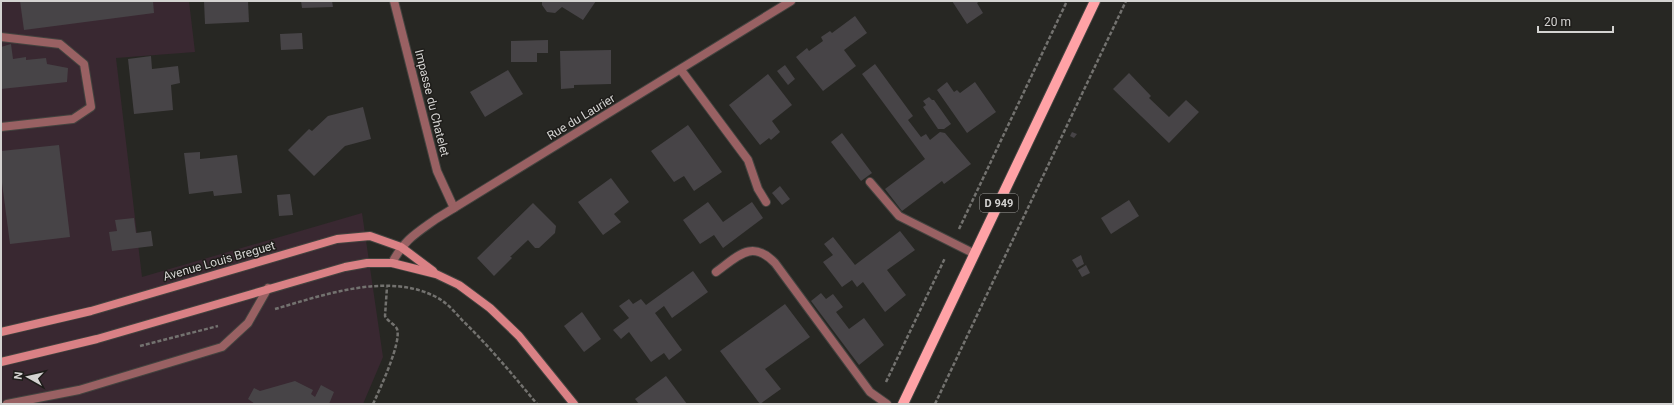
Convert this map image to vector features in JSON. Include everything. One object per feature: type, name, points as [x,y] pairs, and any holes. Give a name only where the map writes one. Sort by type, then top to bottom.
[{"type":"main road","name":"D 949","points":[[903,404],[1095,1]]},
{"type":"street","name":"Impasse du Chatelet","points":[[394,1],[437,171],[454,208]]},
{"type":"street","name":"Rue du Laurier","points":[[392,263],[401,247],[411,237],[454,208],[681,70],[791,1]]},
{"type":"street","points":[[1,37],[60,44],[84,64],[91,107],[73,119],[1,127]]},
{"type":"street","points":[[681,70],[748,160],[758,189],[766,202]]},
{"type":"street","points":[[870,182],[899,216],[952,244],[975,254]]},
{"type":"street","name":"Avenue Louis Breguet","points":[[1,332],[91,311],[337,239],[370,236],[401,247],[436,274]]},
{"type":"street","points":[[716,272],[741,254],[754,251],[767,254],[776,263],[870,392],[887,404]]},
{"type":"street","name":"Avenue Louis Breguet","points":[[1,362],[98,339],[268,288],[345,267],[367,263],[392,263],[436,274],[459,285],[490,308],[519,336],[574,404]]},
{"type":"street","points":[[7,404],[79,390],[222,347],[248,323],[268,288]]},
{"type":"path","points":[[878,399],[1067,1]]},
{"type":"path","points":[[934,404],[1126,1]]},
{"type":"path","points":[[252,316],[335,292],[361,287],[406,287],[437,297],[444,302],[491,348],[537,404]]},
{"type":"path","points":[[373,404],[392,357],[398,333],[397,328],[385,316],[387,287]]},
{"type":"path","points":[[138,347],[222,325]]},
{"type":"shaded area","points":[[1,1],[189,1],[195,52],[116,58],[142,277],[362,213],[383,357],[363,404],[1,404]]},
{"type":"building","points":[[20,1],[153,1],[154,13],[24,30]]},
{"type":"building","points":[[204,1],[248,1],[249,22],[205,24]]},
{"type":"building","points":[[301,1],[332,1],[333,7],[302,8]]},
{"type":"building","points":[[542,1],[596,1],[583,20],[562,7],[555,13],[547,12],[542,5]]},
{"type":"building","points":[[952,1],[980,1],[977,3],[983,13],[967,24]]},
{"type":"building","points":[[855,16],[867,33],[844,50],[856,66],[823,91],[796,57],[807,48],[809,51],[823,41],[821,37],[830,31],[832,33]]},
{"type":"building","points":[[302,33],[303,49],[281,50],[280,34]]},
{"type":"building","points":[[548,40],[548,53],[537,53],[537,62],[511,62],[511,41]]},
{"type":"building","points":[[11,44],[13,59],[26,57],[26,60],[46,58],[47,64],[68,68],[67,82],[1,89],[1,47]]},
{"type":"building","points":[[611,50],[611,84],[574,85],[574,88],[561,89],[560,51]]},
{"type":"building","points":[[151,56],[152,69],[178,66],[180,83],[171,85],[173,110],[134,114],[128,59]]},
{"type":"building","points":[[875,64],[913,116],[908,120],[921,137],[926,134],[930,140],[940,132],[945,133],[971,164],[944,184],[942,181],[902,211],[885,189],[925,159],[862,74]]},
{"type":"building","points":[[785,65],[795,79],[788,85],[777,71]]},
{"type":"building","points":[[508,70],[523,94],[485,117],[470,92]]},
{"type":"building","points":[[1129,73],[1151,96],[1149,98],[1169,117],[1186,100],[1199,112],[1169,143],[1113,89]]},
{"type":"building","points":[[768,74],[792,105],[772,121],[780,132],[771,140],[769,138],[760,145],[729,105]]},
{"type":"building","points":[[947,82],[954,92],[957,90],[960,93],[975,82],[996,112],[967,133],[937,90]]},
{"type":"building","points":[[929,97],[934,100],[951,124],[944,129],[938,129],[923,107],[926,105],[923,101]]},
{"type":"building","points":[[363,107],[371,139],[345,146],[314,176],[288,150],[309,129],[312,131],[328,116]]},
{"type":"building","points":[[688,125],[722,172],[694,191],[684,176],[674,182],[651,151]]},
{"type":"building","points":[[1072,132],[1077,134],[1074,138],[1070,136]]},
{"type":"building","points":[[842,133],[872,173],[861,181],[831,142]]},
{"type":"building","points":[[59,145],[70,237],[10,244],[1,175],[1,151]]},
{"type":"building","points":[[200,152],[200,159],[237,155],[242,193],[214,196],[213,191],[189,194],[184,153]]},
{"type":"building","points":[[611,178],[629,202],[614,214],[621,222],[603,235],[578,202]]},
{"type":"building","points":[[780,186],[790,199],[782,205],[772,193]]},
{"type":"building","points":[[290,194],[293,215],[279,216],[277,195]]},
{"type":"building","points":[[1129,200],[1139,216],[1111,234],[1101,218]]},
{"type":"building","points":[[708,202],[723,222],[752,202],[763,218],[723,248],[714,235],[700,244],[683,220]]},
{"type":"building","points":[[533,203],[556,226],[555,233],[539,248],[535,248],[528,240],[510,256],[512,258],[494,276],[477,258]]},
{"type":"building","points":[[134,218],[136,233],[151,231],[153,246],[112,251],[109,232],[117,231],[115,220]]},
{"type":"building","points":[[900,231],[915,250],[887,270],[906,295],[885,312],[863,282],[857,287],[852,280],[842,287],[823,262],[833,255],[824,244],[833,237],[855,265]]},
{"type":"building","points":[[1081,255],[1084,264],[1077,268],[1072,260]]},
{"type":"building","points":[[1086,265],[1090,273],[1082,277],[1078,270]]},
{"type":"building","points":[[693,271],[708,292],[672,318],[664,306],[655,313],[682,350],[669,360],[664,353],[651,362],[629,332],[621,339],[613,330],[629,318],[619,306],[629,299],[633,304],[641,299],[646,305]]},
{"type":"building","points":[[821,293],[826,299],[833,294],[843,307],[836,312],[849,329],[864,318],[884,345],[859,365],[811,301]]},
{"type":"building","points":[[785,304],[810,337],[765,369],[781,389],[760,404],[720,351]]},
{"type":"building","points":[[582,312],[601,339],[584,352],[564,326]]},
{"type":"building","points":[[666,376],[687,404],[639,404],[635,399]]},
{"type":"building","points":[[295,381],[313,390],[311,394],[315,397],[321,385],[334,392],[329,404],[255,404],[248,399],[254,388],[260,391]]}]
